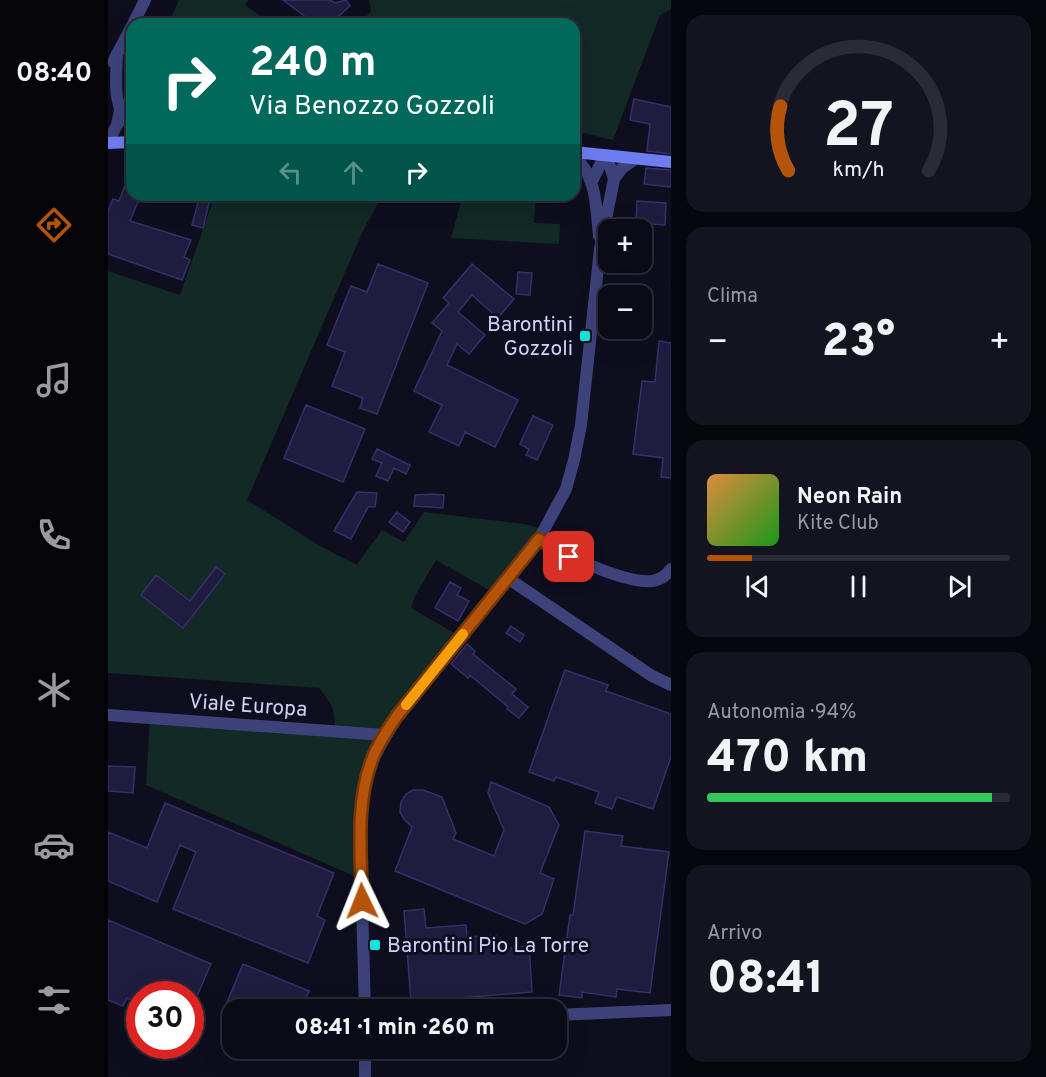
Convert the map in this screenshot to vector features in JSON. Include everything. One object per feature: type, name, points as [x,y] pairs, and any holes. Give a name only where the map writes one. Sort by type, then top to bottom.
[{"type":"main road","points":[[108,142],[126,142]]},
{"type":"main road","points":[[580,154],[671,162]]},
{"type":"street","points":[[136,18],[145,0]]},
{"type":"street","points":[[108,70],[126,37]]},
{"type":"street","points":[[108,142],[117,125],[120,110],[116,90],[117,56]]},
{"type":"street","points":[[120,110],[126,118]]},
{"type":"street","points":[[592,181],[605,155],[614,179]]},
{"type":"street","points":[[606,219],[614,179],[622,168],[635,159]]},
{"type":"street","points":[[580,162],[592,181],[598,232]]},
{"type":"street","points":[[365,999],[360,822],[367,778],[384,735],[397,716],[539,539],[566,489],[574,460],[583,408],[598,268]]},
{"type":"street","points":[[539,539],[569,557],[640,581],[659,579],[671,569]]},
{"type":"street","points":[[508,579],[652,676],[671,685]]},
{"type":"street","name":"Viale Europa","points":[[108,715],[384,735]]},
{"type":"street","points":[[567,1015],[671,1010]]},
{"type":"street","points":[[365,1059],[365,1077]]},
{"type":"green space","points":[[179,0],[248,0],[245,5],[263,18],[171,18]]},
{"type":"green space","points":[[369,0],[671,0],[671,9],[660,15],[613,140],[580,132],[580,18],[365,18],[371,11]]},
{"type":"green space","points":[[213,201],[379,201],[362,233],[247,500],[320,546],[357,565],[382,530],[404,542],[424,512],[524,524],[545,530],[496,594],[436,560],[415,596],[411,608],[461,637],[397,716],[367,778],[361,879],[146,785],[150,718],[334,731],[332,707],[319,688],[108,673],[108,271],[180,295]]},
{"type":"green space","points":[[461,201],[536,201],[534,223],[560,224],[559,244],[451,238]]},
{"type":"building","points":[[283,0],[330,0],[335,3],[346,0],[350,6],[337,18],[307,18]]},
{"type":"building","points":[[634,99],[671,107],[671,154],[647,151],[650,124],[630,120]]},
{"type":"building","points":[[646,168],[671,170],[671,187],[644,184]]},
{"type":"building","points":[[126,183],[126,201],[138,201],[130,221],[191,240],[184,257],[190,260],[182,280],[108,254],[108,211],[113,199],[119,201]]},
{"type":"building","points":[[198,201],[210,201],[203,228],[192,225]]},
{"type":"building","points":[[637,201],[666,203],[665,225],[652,224],[652,219],[636,219]]},
{"type":"building","points":[[378,264],[428,283],[377,414],[360,408],[363,398],[332,386],[345,352],[327,345],[351,286],[367,292]]},
{"type":"building","points":[[472,264],[514,299],[498,318],[472,295],[458,312],[485,335],[469,354],[457,344],[447,365],[518,400],[495,447],[465,432],[459,446],[429,432],[442,405],[414,391],[442,331],[432,323],[449,303],[443,298]]},
{"type":"building","points":[[518,272],[532,273],[530,295],[516,294]]},
{"type":"building","points":[[659,341],[671,343],[671,478],[661,477],[663,458],[633,454],[642,381],[655,382]]},
{"type":"building","points":[[306,405],[365,429],[343,482],[284,458]]},
{"type":"building","points":[[533,416],[553,425],[537,460],[526,455],[529,449],[520,444]]},
{"type":"building","points":[[377,449],[410,465],[406,474],[394,468],[388,481],[376,476],[382,463],[372,459]]},
{"type":"building","points":[[357,492],[377,493],[375,507],[368,507],[351,539],[334,531]]},
{"type":"building","points":[[415,495],[444,495],[443,508],[414,506]]},
{"type":"building","points":[[397,512],[410,522],[403,532],[389,522]]},
{"type":"building","points":[[216,567],[225,574],[183,628],[141,595],[156,575],[190,601]]},
{"type":"building","points":[[450,582],[461,588],[457,595],[469,601],[458,621],[435,608]]},
{"type":"building","points":[[511,626],[524,635],[520,642],[506,633]]},
{"type":"building","points":[[467,644],[475,651],[473,654],[516,689],[512,694],[528,707],[519,718],[470,675],[468,678],[451,664]]},
{"type":"building","points":[[565,670],[608,685],[606,691],[671,714],[671,757],[653,809],[617,797],[612,809],[595,803],[599,792],[556,777],[554,781],[529,772]]},
{"type":"building","points":[[108,766],[135,767],[133,793],[108,791]]},
{"type":"building","points":[[491,782],[549,807],[559,825],[540,873],[554,879],[542,914],[525,924],[395,871],[412,827],[400,812],[401,802],[406,794],[413,790],[423,790],[442,797],[456,833],[453,839],[494,856],[504,830],[488,793]]},
{"type":"building","points":[[165,803],[334,873],[317,916],[325,920],[308,963],[173,909],[196,852],[180,845],[157,902],[108,881],[108,832],[147,848]]},
{"type":"building","points":[[585,831],[623,836],[621,846],[669,852],[650,993],[617,989],[616,997],[582,992],[582,998],[559,995]]},
{"type":"building","points":[[424,909],[426,928],[466,925],[467,937],[497,935],[498,949],[529,946],[532,992],[447,999],[411,999],[404,911]]},
{"type":"building","points":[[108,920],[211,964],[204,981],[126,981],[126,1000],[123,1006],[108,1000]]},
{"type":"building","points":[[243,964],[309,991],[306,999],[228,999]]},
{"type":"slow traffic","points":[[406,705],[463,634]]},
{"type":"place","name":"Barontini Gozzoli","points":[[585,336]]},
{"type":"place","name":"Barontini Pio La Torre","points":[[375,945]]},
{"type":"route","points":[[362,901],[360,822],[363,797],[374,757],[384,735],[539,539],[569,557]]}]
